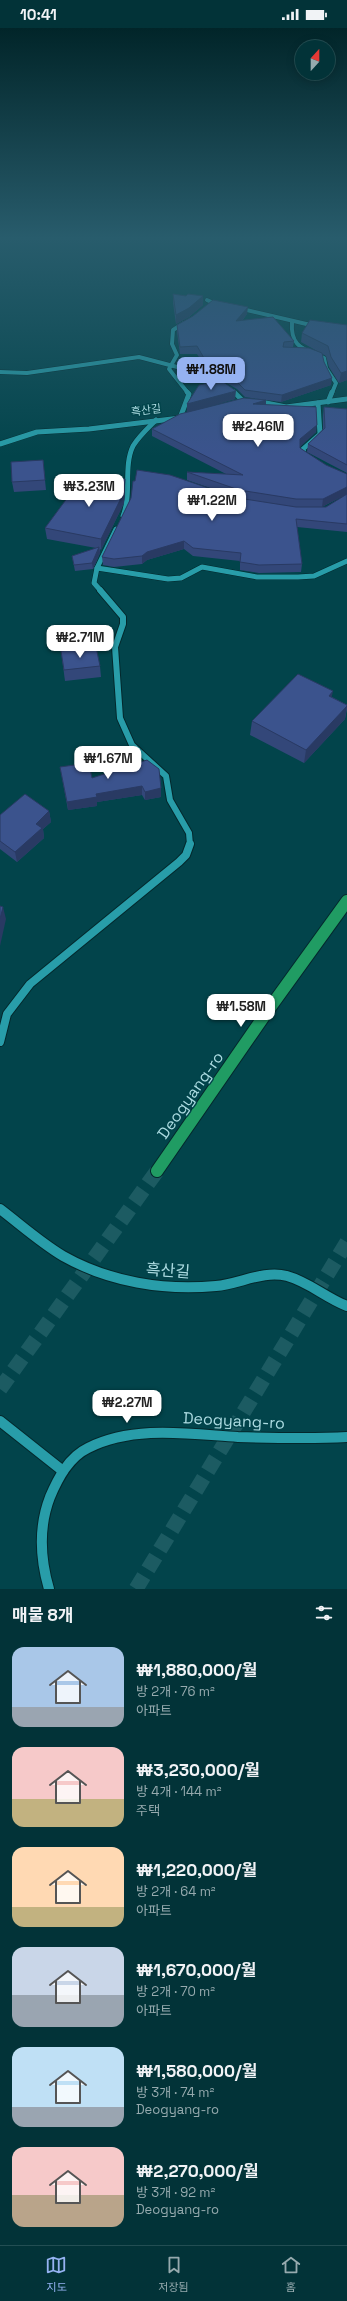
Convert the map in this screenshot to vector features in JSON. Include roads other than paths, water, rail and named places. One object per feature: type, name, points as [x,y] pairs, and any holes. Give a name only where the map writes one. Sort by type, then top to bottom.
[{"type":"main road","name":"Deogyang-ro","points":[[157,1171],[269,1009],[347,901]]},
{"type":"street","points":[[245,310],[322,328]]},
{"type":"street","points":[[180,418],[188,401],[189,394],[170,371],[171,364],[176,354],[172,344],[173,330],[177,326],[191,320]]},
{"type":"street","points":[[292,322],[292,331],[300,347],[306,352]]},
{"type":"street","points":[[299,352],[306,352],[324,358],[326,368],[336,383],[328,402]]},
{"type":"street","points":[[0,372],[27,373],[133,357],[144,357],[204,374],[230,388],[243,402]]},
{"type":"street","points":[[236,404],[255,401],[280,407],[347,399]]},
{"type":"street","points":[[308,459],[303,454],[303,449],[315,440],[321,431],[318,403]]},
{"type":"street","name":"흑산길","points":[[0,444],[38,432],[89,429],[186,417]]},
{"type":"street","points":[[0,1042],[8,1014],[30,984],[179,862],[186,855],[190,845],[189,833],[170,800],[166,776],[141,756],[132,745],[120,718],[115,647],[116,638],[124,622],[123,617],[95,586],[94,579],[97,568],[128,504],[133,472],[132,449],[141,435],[156,420]]},
{"type":"street","points":[[97,568],[168,579],[181,578],[193,570],[202,567],[252,576],[298,577],[314,576],[347,561]]},
{"type":"street","name":"흑산길","points":[[0,1209],[64,1257],[103,1273],[131,1282],[185,1288],[220,1286],[265,1275],[286,1276],[303,1282],[324,1296],[347,1306]]},
{"type":"street","points":[[0,1421],[63,1471]]},
{"type":"street","name":"Deogyang-ro","points":[[49,1589],[41,1563],[41,1534],[53,1490],[63,1471],[87,1448],[113,1438],[145,1432],[307,1440],[347,1437]]},
{"type":"tunnel","points":[[0,1389],[157,1171]]},
{"type":"tunnel","points":[[136,1589],[347,1242]]}]
